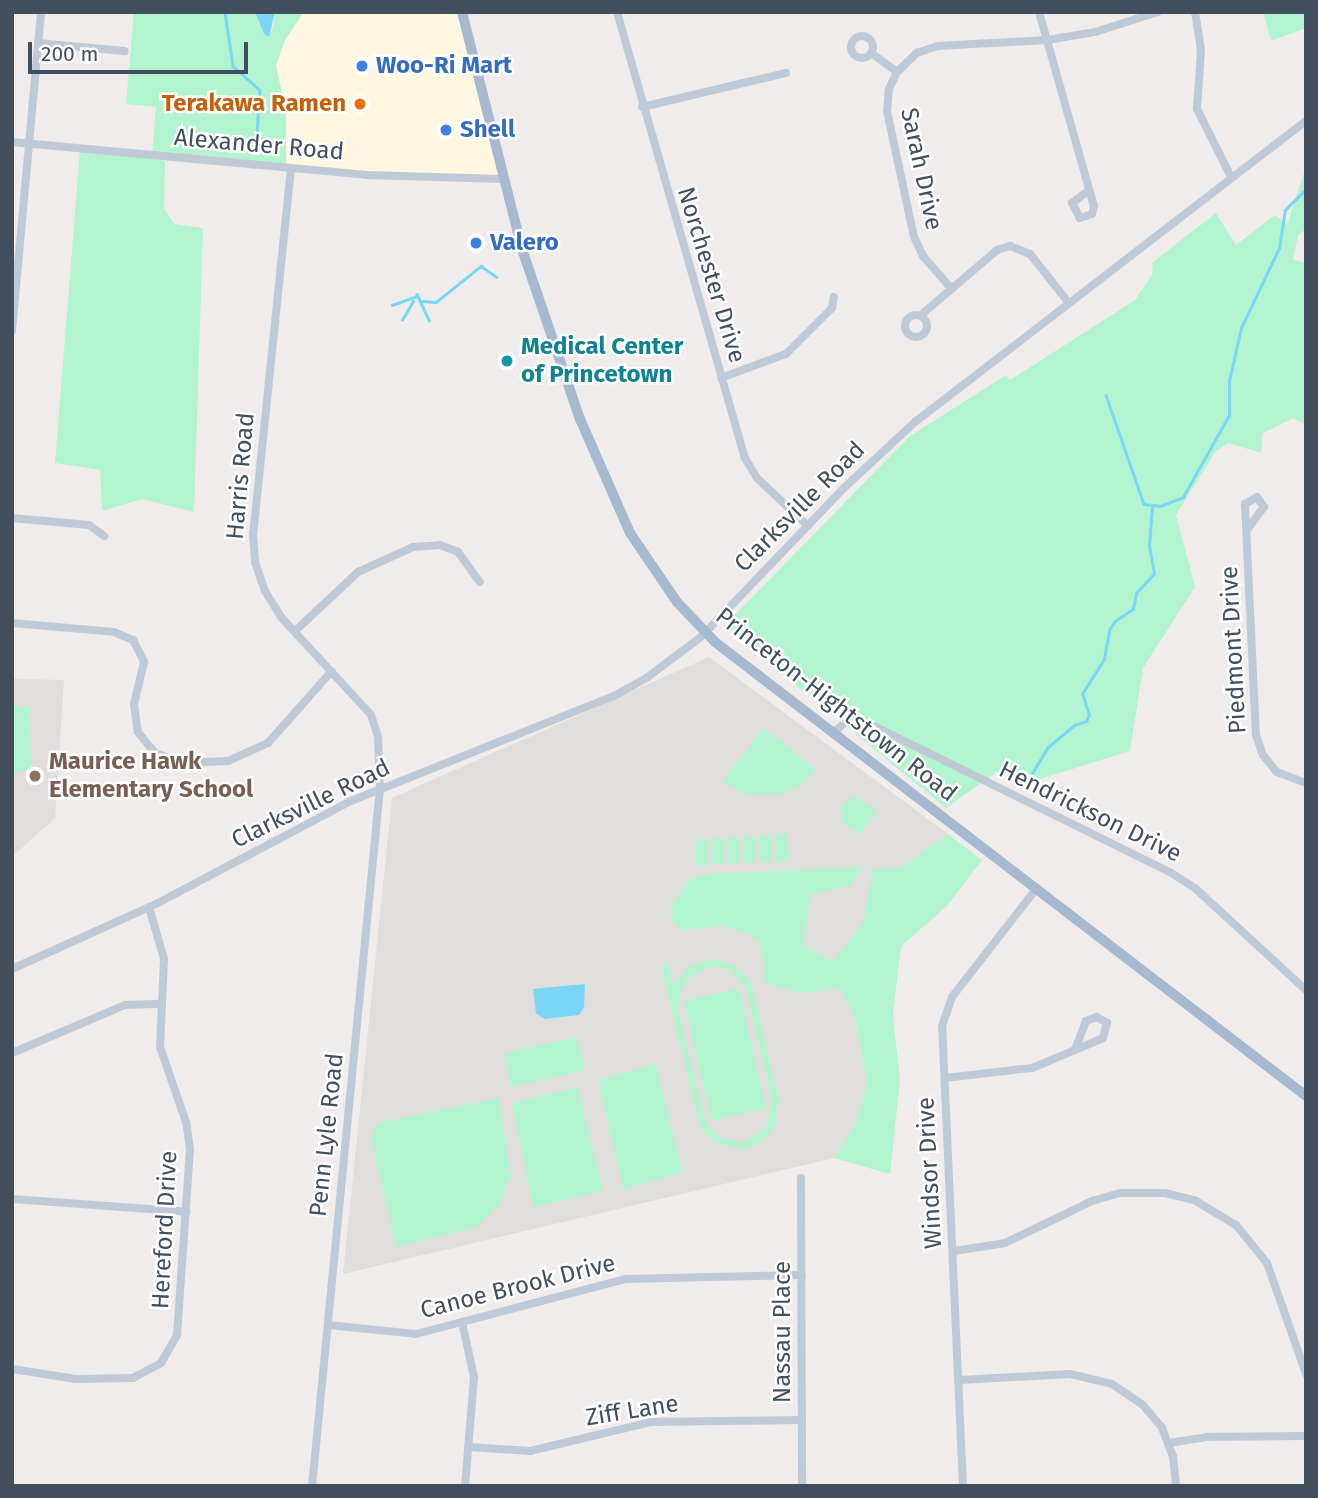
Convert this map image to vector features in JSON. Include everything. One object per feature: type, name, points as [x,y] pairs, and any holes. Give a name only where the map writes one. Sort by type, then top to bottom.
[{"type":"main road","name":"Princeton-Hightstown Road","points":[[462,12],[503,179],[577,409],[610,491],[658,576],[705,632],[1306,1096]]},
{"type":"street","points":[[12,331],[41,12]]},
{"type":"street","name":"Norchester Drive","points":[[617,12],[721,378],[750,468],[808,526]]},
{"type":"street","points":[[1039,12],[1094,206],[1092,215],[1080,218],[1074,213],[1072,202],[1089,190]]},
{"type":"street","points":[[871,53],[897,72],[917,53],[937,46],[1047,40],[1095,32],[1158,12]]},
{"type":"street","points":[[1195,12],[1201,50],[1197,109],[1231,177]]},
{"type":"street","points":[[38,43],[125,51]]},
{"type":"street","name":"Sarah Drive","points":[[897,72],[889,89],[887,111],[914,237],[923,256],[950,287]]},
{"type":"street","points":[[642,107],[786,74]]},
{"type":"street","name":"Clarksville Road","points":[[12,969],[149,907],[380,788],[614,696],[645,679],[705,632],[898,437],[1068,302],[1306,121]]},
{"type":"street","name":"Alexander Road","points":[[12,142],[291,168],[503,179]]},
{"type":"street","name":"Harris Road","points":[[291,168],[253,533],[255,562],[265,591],[295,631],[364,706],[375,725],[380,788]]},
{"type":"street","points":[[920,316],[950,287],[998,250],[1017,247],[1030,254],[1068,302]]},
{"type":"street","points":[[721,378],[786,354],[832,308],[834,297]]},
{"type":"street","points":[[12,518],[89,525],[104,536]]},
{"type":"street","name":"Piedmont Drive","points":[[1247,530],[1256,735],[1263,755],[1277,772],[1306,783]]},
{"type":"street","points":[[295,631],[358,572],[413,547],[440,545],[458,552],[473,567],[480,582]]},
{"type":"street","points":[[12,623],[114,632],[133,640],[144,662],[134,704],[138,732],[155,753],[186,764],[228,761],[268,743],[332,671]]},
{"type":"street","name":"Hendrickson Drive","points":[[834,732],[844,722],[856,718],[1170,872],[1196,888],[1306,990]]},
{"type":"street","name":"Penn Lyle Road","points":[[312,1486],[380,788]]},
{"type":"street","name":"Windsor Drive","points":[[963,1486],[942,1026],[947,1007],[1037,888]]},
{"type":"street","name":"Hereford Drive","points":[[12,1369],[76,1379],[123,1380],[161,1363],[173,1345],[179,1326],[189,1135],[163,1063],[160,1004],[163,947],[149,907]]},
{"type":"street","points":[[12,1053],[125,1005],[160,1004]]},
{"type":"street","points":[[944,1078],[1009,1074],[1075,1050],[1103,1038],[1107,1023],[1097,1017],[1086,1021],[1075,1050]]},
{"type":"street","points":[[1291,1084],[1306,1089]]},
{"type":"street","name":"Nassau Place","points":[[801,1178],[802,1486]]},
{"type":"street","points":[[954,1251],[1005,1243],[1092,1201],[1120,1193],[1165,1193],[1196,1201],[1236,1225],[1267,1263],[1306,1374]]},
{"type":"street","points":[[12,1199],[187,1212]]},
{"type":"street","name":"Canoe Brook Drive","points":[[328,1325],[404,1334],[462,1322],[625,1279],[802,1275]]},
{"type":"street","points":[[462,1322],[474,1377],[465,1486]]},
{"type":"street","points":[[960,1380],[1070,1374],[1098,1378],[1143,1405],[1169,1443],[1176,1486]]},
{"type":"street","name":"Ziff Lane","points":[[469,1447],[530,1451],[651,1422],[802,1420]]},
{"type":"street","points":[[1169,1443],[1208,1437],[1306,1436]]},
{"type":"shaded area","points":[[304,12],[462,12],[503,179],[286,167],[286,113],[276,65],[285,40]]},
{"type":"shaded area","points":[[709,657],[948,834],[910,881],[855,1018],[867,1083],[854,1125],[834,1158],[343,1274],[392,798]]},
{"type":"shaded area","name":"Maurice Hawk Elementary School","points":[[12,679],[64,680],[55,818],[12,857]]},
{"type":"green space","points":[[134,12],[255,12],[264,34],[272,32],[275,12],[304,12],[285,40],[276,65],[286,113],[286,167],[152,155],[156,107],[126,104]]},
{"type":"green space","points":[[1263,12],[1306,12],[1306,28],[1271,41]]},
{"type":"green space","points":[[80,150],[155,157],[165,162],[164,208],[174,224],[203,228],[194,512],[142,499],[102,511],[100,470],[55,463]]},
{"type":"green space","points":[[1306,167],[1306,229],[1298,235],[1293,260],[1306,263],[1306,425],[1293,418],[1263,433],[1261,453],[1229,443],[1216,451],[1176,515],[1195,587],[1143,668],[1130,751],[1024,784],[998,771],[946,808],[724,626],[910,436],[1006,375],[1010,380],[1135,300],[1152,275],[1153,262],[1216,213],[1236,245],[1275,215],[1287,225]]},
{"type":"green space","points":[[12,706],[30,706],[31,767],[25,771],[12,771]]},
{"type":"green space","points":[[764,727],[816,770],[802,784],[780,795],[745,794],[722,782]]},
{"type":"green space","points":[[852,795],[877,811],[860,835],[842,821],[842,807]]},
{"type":"green space","points":[[787,834],[789,860],[776,861],[775,835]]},
{"type":"green space","points":[[948,834],[982,860],[947,906],[901,946],[893,1014],[900,1081],[890,1174],[834,1158],[854,1125],[867,1083],[855,1018],[840,989],[800,993],[766,984],[760,943],[752,936],[725,926],[681,930],[672,920],[670,907],[691,878],[709,874],[863,867],[850,886],[811,894],[803,945],[833,962],[863,922],[873,869],[902,867]]},
{"type":"green space","points":[[771,835],[772,861],[760,862],[759,836]]},
{"type":"green space","points":[[755,836],[756,862],[744,863],[743,837]]},
{"type":"green space","points":[[739,837],[740,863],[728,864],[727,838]]},
{"type":"green space","points":[[711,838],[723,838],[724,864],[712,864]]},
{"type":"green space","points":[[695,839],[707,839],[708,865],[696,866]]},
{"type":"green space","points":[[712,959],[734,965],[751,982],[779,1100],[774,1129],[762,1142],[746,1149],[716,1144],[700,1127],[661,965],[668,963],[673,985],[690,966]],"holes":[[[711,966],[729,970],[745,986],[772,1100],[767,1126],[745,1142],[722,1139],[706,1123],[678,1008],[685,979]]]},
{"type":"green space","points":[[739,988],[766,1108],[711,1121],[684,1001]]},
{"type":"green space","points":[[577,1037],[585,1070],[511,1087],[504,1053]]},
{"type":"green space","points":[[656,1064],[683,1173],[623,1189],[598,1080]]},
{"type":"green space","points":[[578,1087],[603,1191],[533,1207],[512,1103]]},
{"type":"green space","points":[[499,1098],[511,1175],[500,1203],[477,1227],[396,1247],[371,1138],[377,1123]]},
{"type":"water","points":[[255,12],[275,12],[269,37],[264,34]]},
{"type":"water","points":[[585,984],[584,1007],[579,1015],[544,1019],[536,1013],[533,989]]},
{"type":"waterway","points":[[225,12],[233,66],[260,90],[256,147]]},
{"type":"waterway","points":[[1106,395],[1144,504],[1160,506],[1183,497],[1229,415],[1229,381],[1241,328],[1279,248],[1285,210],[1306,189]]},
{"type":"waterway","points":[[423,301],[436,302],[481,266],[497,277]]},
{"type":"waterway","points":[[417,294],[429,320]]},
{"type":"waterway","points":[[392,305],[417,296]]},
{"type":"waterway","points":[[402,320],[413,301]]},
{"type":"waterway","points":[[1031,775],[1047,748],[1074,725],[1086,721],[1089,715],[1082,694],[1104,659],[1109,630],[1115,621],[1133,609],[1136,593],[1154,574],[1149,546],[1152,506]]},
{"type":"place","name":"Woo-Ri Mart","points":[[362,66]]},
{"type":"place","name":"Terakawa Ramen","points":[[360,104]]},
{"type":"place","name":"Shell","points":[[446,130]]},
{"type":"place","name":"Valero","points":[[476,243]]},
{"type":"place","name":"Medical Center of Princetown","points":[[507,361]]},
{"type":"place","name":"Maurice Hawk Elementary School","points":[[35,776]]}]
